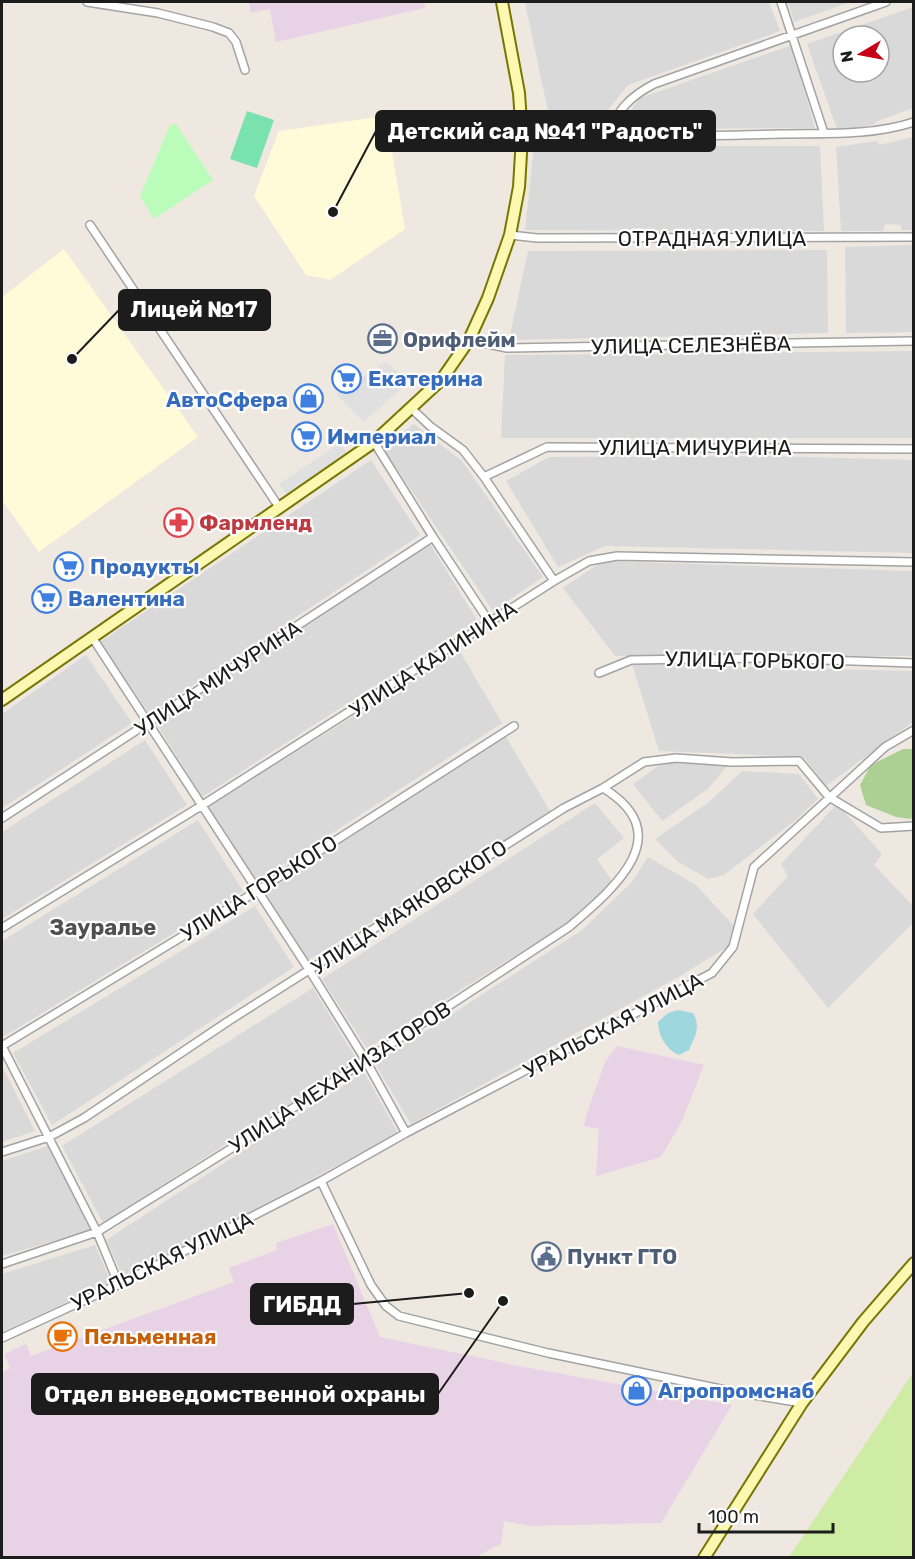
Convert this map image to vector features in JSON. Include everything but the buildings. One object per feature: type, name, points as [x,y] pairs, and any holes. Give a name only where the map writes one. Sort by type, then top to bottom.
[{"type":"street","points":[[87,2],[158,13],[229,33],[236,42],[245,70]]},
{"type":"street","points":[[2,700],[374,442],[442,379],[469,340],[488,298],[510,235],[519,187],[522,137],[519,93],[502,2]]},
{"type":"street","points":[[781,2],[824,133]]},
{"type":"street","points":[[604,136],[620,110],[634,94],[654,84],[886,2]]},
{"type":"street","points":[[522,137],[660,135],[698,137],[864,132],[914,122]]},
{"type":"street","points":[[90,225],[279,507]]},
{"type":"street","name":"ОТРАДНАЯ УЛИЦА","points":[[510,235],[537,238],[914,237]]},
{"type":"street","name":"УЛИЦА СЕЛЕЗНЁВА","points":[[469,340],[507,348],[914,341]]},
{"type":"street","points":[[412,409],[430,426],[463,450],[484,477],[554,581]]},
{"type":"street","points":[[374,442],[490,623]]},
{"type":"street","name":"УЛИЦА МИЧУРИНА","points":[[484,477],[547,447],[914,449]]},
{"type":"street","name":"УЛИЦА МИЧУРИНА","points":[[2,818],[433,537]]},
{"type":"street","name":"УЛИЦА КАЛИНИНА","points":[[2,928],[201,806],[589,561],[617,556],[914,562]]},
{"type":"street","points":[[92,637],[310,971],[366,1060],[406,1133]]},
{"type":"street","name":"УЛИЦА ГОРЬКОГО","points":[[599,674],[631,660],[762,658],[914,663]]},
{"type":"street","name":"УЛИЦА ГОРЬКОГО","points":[[2,1046],[257,891],[514,726]]},
{"type":"street","name":"УРАЛЬСКАЯ УЛИЦА","points":[[2,1338],[119,1285],[321,1181],[406,1133],[712,973],[733,947],[754,867],[885,747],[914,730]]},
{"type":"street","name":"УЛИЦА МАЯКОВСКОГО","points":[[2,1152],[49,1137],[84,1118],[227,1022],[564,808],[603,788],[644,762],[676,758],[732,762],[799,761],[829,797]]},
{"type":"street","name":"УЛИЦА МЕХАНИЗАТОРОВ","points":[[2,1264],[97,1232],[569,927],[613,889],[633,862],[638,840],[635,818],[627,805],[603,788]]},
{"type":"street","points":[[829,797],[880,828],[914,826]]},
{"type":"street","points":[[2,1046],[97,1232],[119,1285]]},
{"type":"street","points":[[321,1181],[371,1285],[386,1306],[399,1316],[549,1353],[735,1392],[802,1403]]},
{"type":"street","points":[[705,1557],[802,1403],[863,1322],[914,1263]]},
{"type":"shaded area","points":[[249,2],[424,2],[425,8],[276,42],[270,9],[251,13]]},
{"type":"shaded area","points":[[769,2],[780,31],[628,85],[597,124],[552,130],[525,3]]},
{"type":"shaded area","points":[[788,2],[851,2],[794,22]]},
{"type":"shaded area","points":[[913,7],[913,108],[875,122],[876,124],[860,128],[837,129],[807,44],[831,36],[831,84],[891,84],[891,24],[864,24]]},
{"type":"shaded area","points":[[792,45],[815,128],[617,129],[640,98]]},
{"type":"shaded area","points":[[377,117],[389,134],[405,229],[330,280],[306,275],[254,196],[279,131]]},
{"type":"shaded area","points":[[913,137],[913,230],[901,230],[901,225],[885,224],[883,231],[841,231],[836,147],[877,141],[879,145]]},
{"type":"shaded area","points":[[534,146],[820,146],[824,231],[525,230]]},
{"type":"shaded area","points":[[913,245],[913,332],[846,333],[845,247]]},
{"type":"shaded area","points":[[64,249],[198,437],[39,552],[2,500],[2,297]]},
{"type":"shaded area","points":[[827,250],[828,333],[509,340],[528,251]]},
{"type":"shaded area","points":[[913,351],[913,438],[501,438],[505,355]]},
{"type":"shaded area","points":[[386,362],[409,382],[363,422],[336,394]]},
{"type":"shaded area","points":[[414,424],[462,461],[543,577],[493,611],[382,447]]},
{"type":"shaded area","points":[[340,443],[348,455],[288,497],[279,484]]},
{"type":"shaded area","points":[[771,456],[913,460],[913,553],[605,546],[558,567],[506,481],[549,457]]},
{"type":"shaded area","points":[[371,460],[420,535],[149,714],[100,642]]},
{"type":"shaded area","points":[[430,544],[477,620],[202,797],[156,723]]},
{"type":"shaded area","points":[[603,561],[913,571],[913,656],[615,656],[563,588]]},
{"type":"shaded area","points":[[459,650],[502,723],[255,883],[208,807]]},
{"type":"shaded area","points":[[86,655],[132,723],[2,808],[2,714]]},
{"type":"shaded area","points":[[632,664],[913,671],[913,722],[826,786],[804,757],[659,751]]},
{"type":"shaded area","points":[[506,737],[551,813],[307,961],[264,893]]},
{"type":"shaded area","points":[[145,740],[187,805],[2,919],[2,832]]},
{"type":"shaded area","points":[[664,762],[727,766],[708,789],[662,821],[633,784]]},
{"type":"shaded area","points":[[742,771],[799,774],[818,799],[797,819],[724,875],[708,879],[677,861],[655,839],[709,802]]},
{"type":"shaded area","points":[[595,803],[624,838],[597,859],[613,882],[565,924],[367,1049],[322,979]]},
{"type":"shaded area","points":[[837,804],[882,854],[874,865],[913,906],[913,923],[828,1008],[753,914],[788,876],[781,864]]},
{"type":"shaded area","points":[[198,820],[243,891],[3,1037],[2,941]]},
{"type":"shaded area","points":[[648,857],[696,885],[734,926],[729,946],[680,976],[411,1124],[375,1064],[582,930],[631,883]]},
{"type":"shaded area","points":[[255,906],[294,967],[52,1125],[13,1053]]},
{"type":"shaded area","points":[[313,988],[357,1060],[103,1223],[62,1146]]},
{"type":"shaded area","points":[[617,1046],[704,1065],[682,1121],[661,1157],[596,1176],[599,1129],[584,1126],[605,1062]]},
{"type":"shaded area","points":[[2,1066],[35,1131],[2,1142]]},
{"type":"shaded area","points":[[364,1072],[398,1133],[124,1279],[106,1240]]},
{"type":"shaded area","points":[[48,1146],[91,1230],[2,1256],[2,1161]]},
{"type":"shaded area","points":[[333,1224],[380,1337],[519,1366],[732,1405],[661,1523],[530,1526],[504,1521],[501,1544],[476,1557],[2,1557],[2,1372],[10,1368],[4,1354],[26,1344],[31,1356],[234,1282],[229,1268],[277,1250],[276,1243]]},
{"type":"shaded area","points":[[95,1245],[111,1282],[2,1332],[2,1274]]},
{"type":"green space","points":[[247,111],[274,120],[257,168],[230,159]]},
{"type":"green space","points":[[176,124],[213,180],[154,219],[140,196],[170,125]]},
{"type":"green space","points":[[903,749],[913,749],[914,815],[911,819],[896,817],[866,805],[860,785],[871,765]]},
{"type":"green space","points":[[913,1373],[913,1557],[789,1557]]},
{"type":"water","points":[[678,1010],[693,1013],[697,1023],[689,1050],[679,1055],[664,1042],[658,1022],[668,1013]]},
{"type":"place","name":"Детский сад №41 \"Радость\"","points":[[333,212]]},
{"type":"place","name":"Орифлейм","points":[[382,339]]},
{"type":"place","name":"Лицей №17","points":[[72,359]]},
{"type":"place","name":"Екатерина","points":[[347,378]]},
{"type":"place","name":"АвтоСфера","points":[[309,399]]},
{"type":"place","name":"Империал","points":[[306,436]]},
{"type":"place","name":"Фармленд","points":[[178,522]]},
{"type":"place","name":"Продукты","points":[[69,566]]},
{"type":"place","name":"Валентина","points":[[47,598]]},
{"type":"place","name":"Пункт ГТО","points":[[546,1256]]},
{"type":"place","name":"ГИБДД","points":[[469,1293]]},
{"type":"place","name":"Отдел вневедомственной охраны","points":[[503,1301]]},
{"type":"place","name":"Пельменная","points":[[63,1336]]},
{"type":"place","name":"Агропромснаб","points":[[637,1390]]},
{"type":"district","name":"Зауралье","points":[[103,927]]}]
